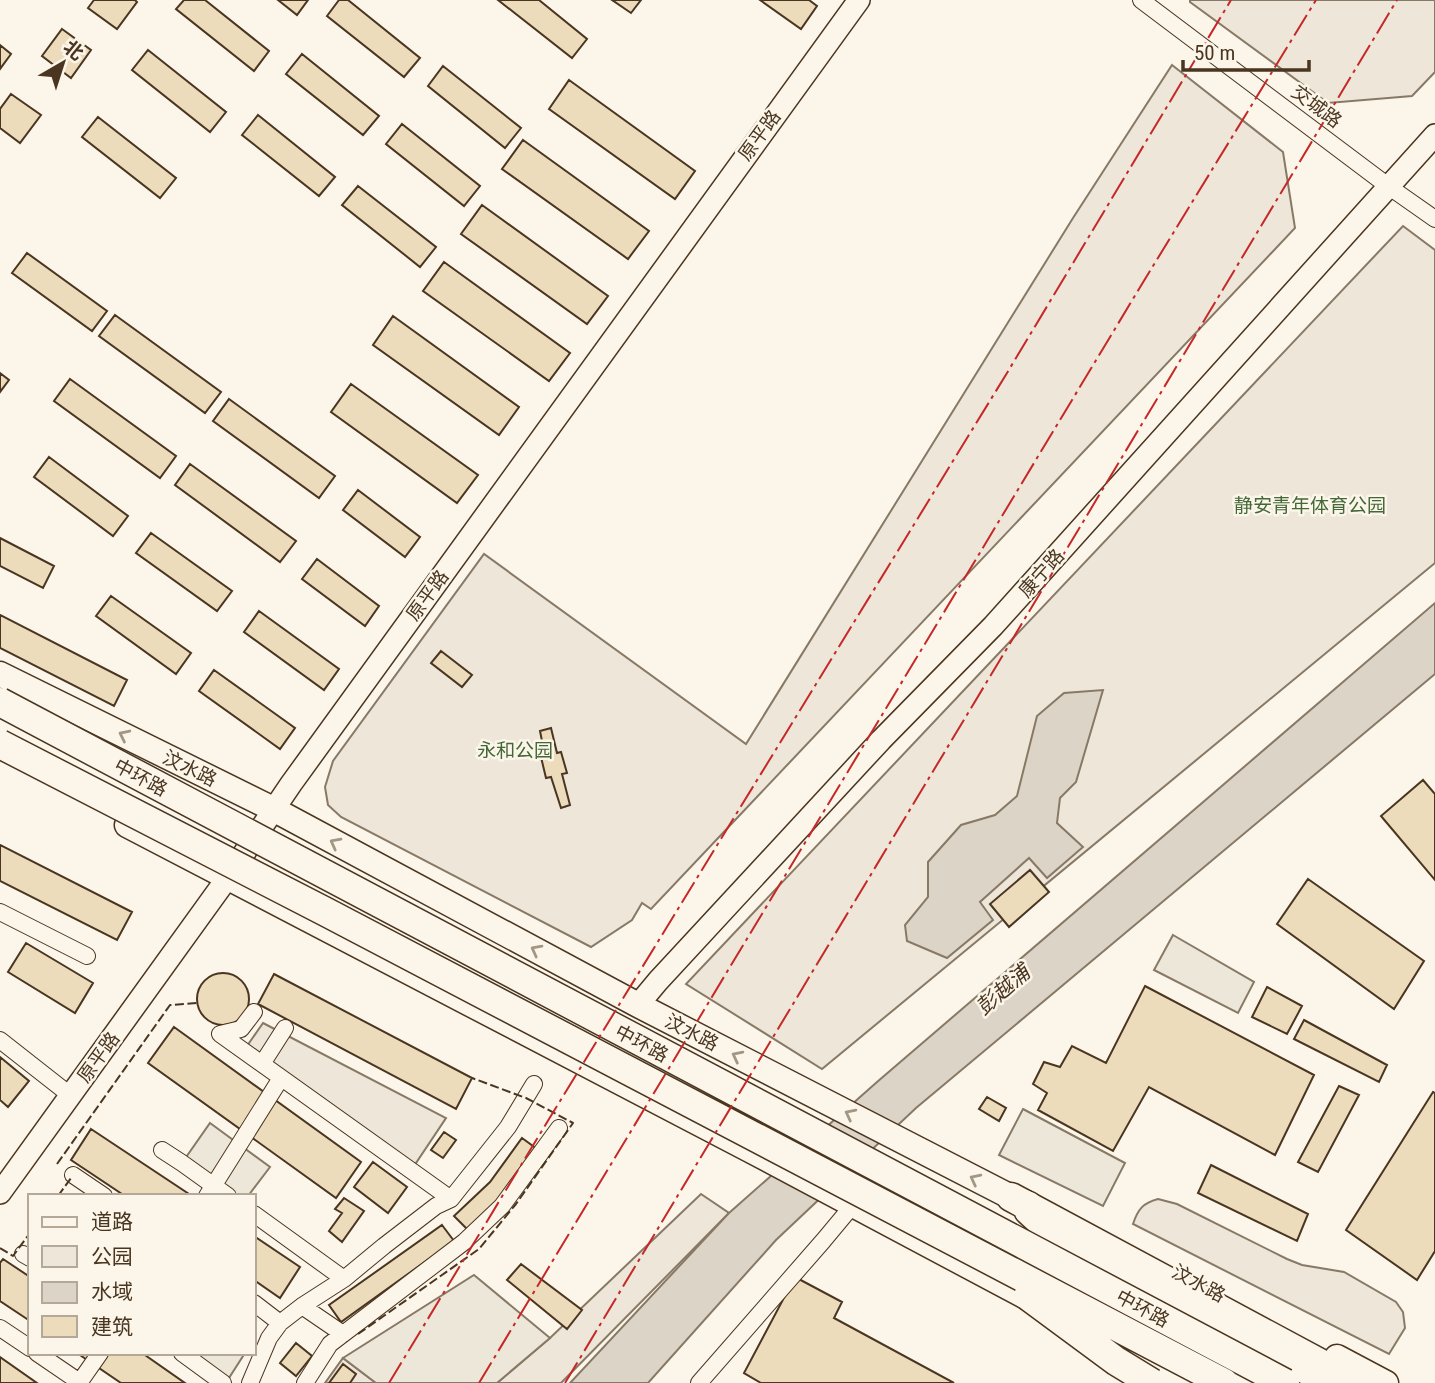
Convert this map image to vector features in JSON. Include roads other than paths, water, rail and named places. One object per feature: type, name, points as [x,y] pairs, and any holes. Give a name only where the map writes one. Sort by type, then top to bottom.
[{"type":"highway","name":"中环路","points":[[0,702],[1285,1383]]},
{"type":"highway","name":"中环路","points":[[0,744],[1224,1383]]},
{"type":"highway","points":[[1011,1197],[1232,1325],[1357,1383]]},
{"type":"highway","points":[[959,1244],[1115,1360],[1169,1381]]},
{"type":"main road","name":"汶水路","points":[[0,674],[273,809],[638,1005],[1011,1197],[1086,1223],[1386,1383]]},
{"type":"main road","name":"汶水路","points":[[0,714],[538,1040],[761,1135]]},
{"type":"main road","name":"汶水路","points":[[0,732],[761,1135]]},
{"type":"main road","name":"汶水路","points":[[0,759],[240,859],[484,985],[761,1135],[844,1200],[974,1269],[1169,1381]]},
{"type":"main road","points":[[484,985],[538,1040]]},
{"type":"main road","points":[[761,1135],[877,1185],[1165,1329],[1266,1383]]},
{"type":"main road","points":[[877,1185],[1024,1269],[1239,1383]]},
{"type":"main road","points":[[974,1269],[1024,1269]]},
{"type":"main road","points":[[1165,1329],[1232,1325],[1326,1383]]},
{"type":"street","name":"原平路","points":[[0,1193],[273,809],[859,0]]},
{"type":"street","name":"交城路","points":[[1142,0],[1435,219]]},
{"type":"street","name":"康宁路","points":[[638,1005],[881,740],[993,626],[1435,135]]},
{"type":"street","points":[[0,912],[87,956]]},
{"type":"street","points":[[254,1012],[241,1029],[220,1034],[451,1199]]},
{"type":"street","points":[[262,1064],[285,1028]]},
{"type":"street","points":[[0,1040],[71,1095]]},
{"type":"street","points":[[162,1150],[210,1191],[281,1078]]},
{"type":"street","points":[[253,1382],[269,1338],[280,1323],[344,1279],[436,1206],[451,1199],[508,1127],[534,1084]]},
{"type":"street","points":[[305,1383],[330,1343],[464,1242],[502,1206],[559,1128]]},
{"type":"street","points":[[73,1175],[101,1194]]},
{"type":"street","points":[[699,1383],[823,1241],[844,1200]]},
{"type":"street","points":[[256,1215],[344,1279]]},
{"type":"street","points":[[256,1305],[280,1323]]},
{"type":"street","points":[[302,1306],[343,1334]]},
{"type":"street","points":[[0,1328],[28,1347]]},
{"type":"street","points":[[40,1355],[80,1383],[99,1355]]},
{"type":"street","points":[[185,1355],[223,1383]]},
{"type":"water","name":"彭越浦","points":[[1435,603],[1435,674],[916,1108],[776,1240],[648,1383],[570,1383],[729,1213],[877,1082]]},
{"type":"water","points":[[1103,690],[1076,782],[1060,798],[1057,823],[1083,847],[1047,878],[1029,858],[980,902],[993,920],[947,958],[907,941],[905,925],[928,897],[928,862],[961,825],[995,815],[1017,796],[1037,716],[1064,693]]},
{"type":"park label","name":"静安青年体育公园","points":[[1310,505]]},
{"type":"park label","name":"永和公园","points":[[515,750]]}]
